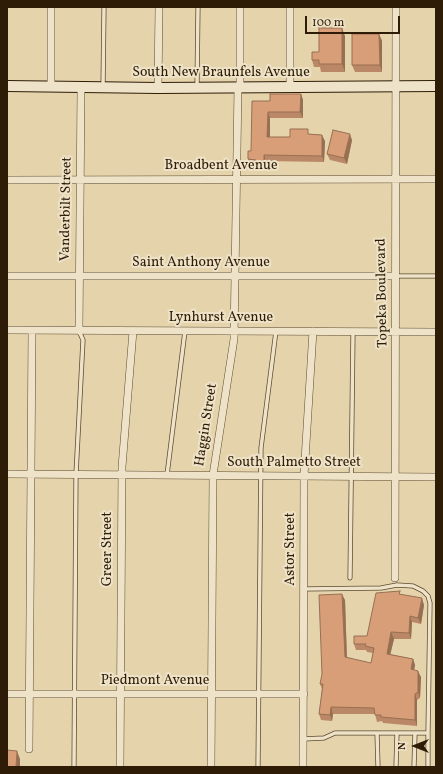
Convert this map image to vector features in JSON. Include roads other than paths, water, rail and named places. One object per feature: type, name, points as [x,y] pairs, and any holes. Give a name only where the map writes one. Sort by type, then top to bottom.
[{"type":"main road","name":"South New Braunfels Avenue","points":[[7,86],[80,88],[436,86]]},
{"type":"street","points":[[51,7],[51,87]]},
{"type":"street","points":[[158,88],[159,7]]},
{"type":"street","name":"Haggin Street","points":[[211,767],[213,475],[234,331],[240,7]]},
{"type":"street","points":[[290,7],[290,87]]},
{"type":"street","name":"Topeka Boulevard","points":[[396,7],[396,578]]},
{"type":"street","name":"Vanderbilt Street","points":[[79,330],[81,179],[80,88]]},
{"type":"street","name":"Broadbent Avenue","points":[[7,180],[436,179]]},
{"type":"street","name":"Saint Anthony Avenue","points":[[7,276],[395,276]]},
{"type":"street","name":"Lynhurst Avenue","points":[[7,330],[436,332]]},
{"type":"street","points":[[29,749],[32,331]]},
{"type":"street","name":"Greer Street","points":[[120,767],[122,475],[133,331]]},
{"type":"street","name":"Astor Street","points":[[303,767],[304,476],[313,331]]},
{"type":"street","name":"South Palmetto Street","points":[[7,474],[436,477]]},
{"type":"street","name":"Piedmont Avenue","points":[[7,694],[304,694]]},
{"type":"lane","points":[[103,88],[104,7]]},
{"type":"lane","points":[[197,88],[198,7]]},
{"type":"lane","points":[[395,276],[436,276]]},
{"type":"lane","points":[[74,767],[76,474],[82,340],[79,330]]},
{"type":"lane","points":[[167,475],[185,331]]},
{"type":"lane","points":[[258,767],[261,448],[276,331]]},
{"type":"lane","points":[[350,578],[353,332]]},
{"type":"lane","points":[[304,588],[381,588],[397,585],[413,586],[423,591],[428,596],[430,603],[428,767]]},
{"type":"lane","points":[[303,739],[324,738],[335,733],[428,733]]},
{"type":"lane","points":[[377,733],[378,767]]},
{"type":"lane","points":[[396,767],[397,733]]},
{"type":"lane","points":[[414,767],[415,733]]}]
